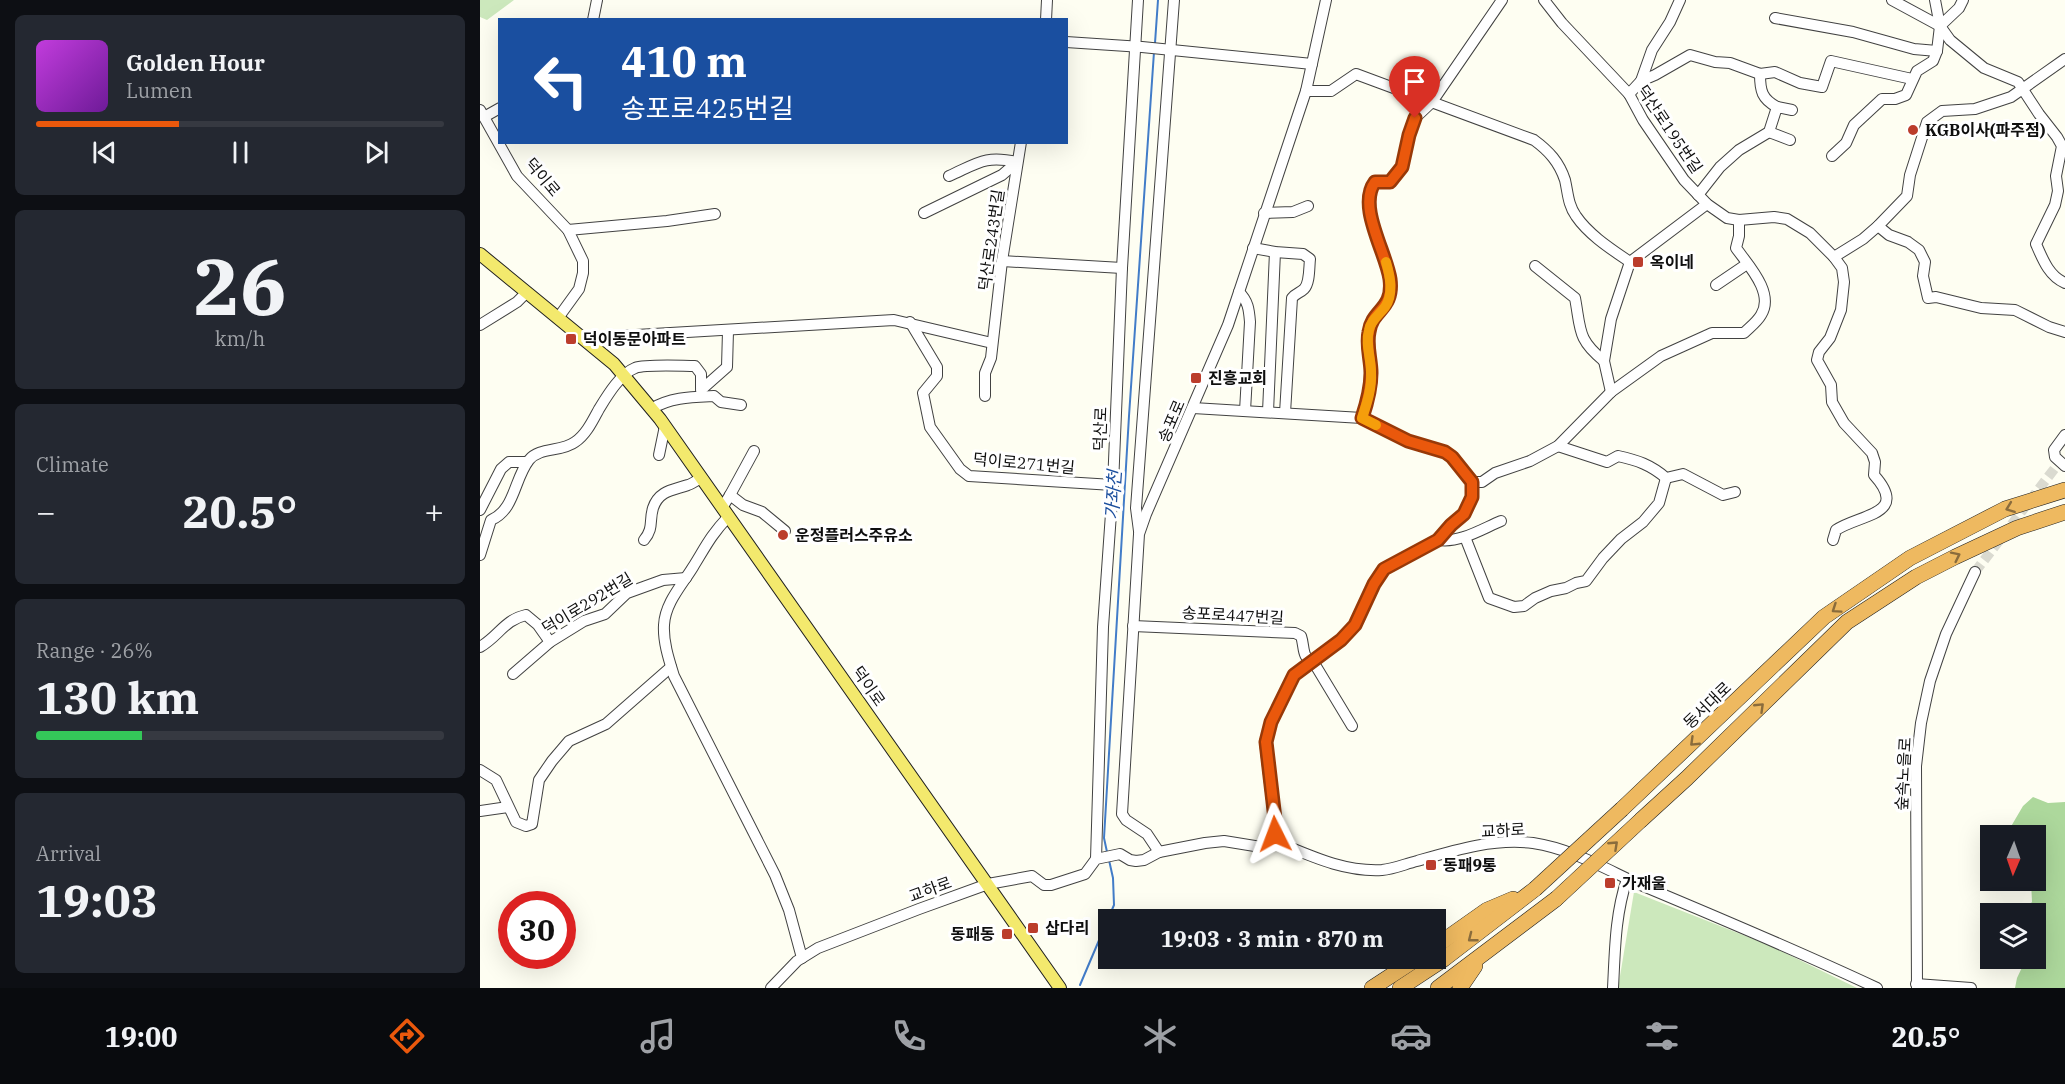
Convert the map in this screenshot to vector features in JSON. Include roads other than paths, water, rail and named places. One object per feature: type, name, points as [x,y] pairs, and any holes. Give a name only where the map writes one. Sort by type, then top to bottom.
[{"type":"highway","name":"동서대로","points":[[1400,988],[1444,959],[1535,889],[1824,617],[1910,558],[2005,509],[2065,490]]},
{"type":"highway","points":[[1438,988],[1556,899],[1687,778],[1847,622],[1900,587],[1945,562],[2017,528],[2065,512]]},
{"type":"highway","points":[[1446,939],[1487,910],[1535,889]]},
{"type":"highway","points":[[1460,988],[1484,953]]},
{"type":"highway","points":[[1372,988],[1401,969]]},
{"type":"main road","name":"덕이로","points":[[480,254],[614,364],[665,426],[1060,988]]},
{"type":"street","points":[[593,18],[597,0]]},
{"type":"street","points":[[1046,18],[1047,0]]},
{"type":"street","name":"덕산로","points":[[1105,857],[1103,627],[1113,485],[1122,268],[1138,46],[1138,0]]},
{"type":"street","points":[[1139,534],[1136,508],[1174,0]]},
{"type":"street","name":"송포로","points":[[1159,852],[1147,834],[1126,820],[1122,814],[1139,534],[1228,325],[1306,91],[1326,0]]},
{"type":"street","points":[[1362,418],[1369,400],[1371,372],[1369,330],[1375,317],[1386,306],[1390,293],[1387,265],[1370,215],[1370,189],[1375,182],[1390,182],[1402,167],[1415,118],[1432,102],[1502,0]]},
{"type":"street","name":"덕산로195번길","points":[[1544,0],[1562,23],[1629,94],[1684,180],[1707,204],[1727,218],[1787,219],[1810,233],[1842,268],[1844,282],[1841,310],[1830,338],[1817,360],[1831,385],[1832,402],[1844,423],[1872,453],[1875,462],[1874,475],[1883,485],[1887,495],[1886,503],[1877,512],[1836,530],[1833,540]]},
{"type":"street","points":[[1629,94],[1641,81],[1652,50],[1670,22],[1680,0]]},
{"type":"street","points":[[1892,0],[1940,26],[1950,40],[1984,68],[2018,82],[2057,136],[2062,146],[2056,176],[2058,191],[2055,205],[2036,244],[2046,267],[2065,284]]},
{"type":"street","points":[[1832,156],[1846,143],[1854,125],[1882,99],[1895,99],[1906,95],[1917,71],[1933,62],[1937,51],[1940,26],[1935,0]]},
{"type":"street","points":[[1940,26],[1959,8],[1963,0]]},
{"type":"street","points":[[1775,18],[1853,32],[1914,49],[1937,51]]},
{"type":"street","points":[[1068,42],[1138,46],[1312,63]]},
{"type":"street","points":[[1641,81],[1690,55],[1715,62],[1730,63],[1760,74],[1775,72],[1823,91],[1831,61],[1912,79]]},
{"type":"street","points":[[1834,257],[1863,239],[1907,196],[1910,175],[1928,122],[1942,111],[1975,109],[2011,97],[2065,59]]},
{"type":"street","points":[[1306,91],[1331,92],[1356,74],[1534,140],[1549,151],[1558,163],[1565,181],[1568,201],[1575,216],[1590,231],[1630,262]]},
{"type":"street","points":[[1760,74],[1762,95],[1768,103],[1792,110]]},
{"type":"street","points":[[1777,107],[1769,132],[1790,140]]},
{"type":"street","points":[[482,113],[498,109]]},
{"type":"street","name":"덕이로","points":[[482,113],[498,142]]},
{"type":"street","name":"덕산로195번길","points":[[1698,195],[1720,167],[1739,150],[1769,132]]},
{"type":"street","name":"덕이로","points":[[499,144],[517,176],[568,230],[583,261],[579,290],[558,318]]},
{"type":"street","name":"덕산로243번길","points":[[985,396],[985,373],[991,358],[1002,261],[1021,144]]},
{"type":"street","points":[[949,176],[984,160],[998,158],[1017,162]]},
{"type":"street","points":[[924,213],[1002,175],[1017,162]]},
{"type":"street","points":[[1611,392],[1604,361],[1611,319],[1630,262],[1707,204]]},
{"type":"street","points":[[1264,213],[1293,212],[1308,206]]},
{"type":"street","points":[[568,230],[715,214]]},
{"type":"street","points":[[1472,482],[1482,482],[1495,473],[1530,461],[1558,446],[1611,392],[1661,356],[1712,333],[1744,333],[1761,315],[1766,302],[1761,286],[1736,248],[1739,220]]},
{"type":"street","points":[[1878,226],[1889,235],[1908,242],[1919,250],[1925,262],[1923,276],[1928,298],[1936,297],[1981,308],[2015,310],[2049,327],[2065,332]]},
{"type":"street","points":[[1253,248],[1303,254],[1310,259],[1307,285],[1292,298],[1286,413]]},
{"type":"street","points":[[1268,412],[1275,252]]},
{"type":"street","points":[[1002,261],[1122,268]]},
{"type":"street","points":[[1716,285],[1747,264]]},
{"type":"street","points":[[1535,266],[1575,298],[1581,332],[1588,348],[1604,361]]},
{"type":"street","points":[[480,325],[517,302],[527,292]]},
{"type":"street","points":[[1239,292],[1246,299],[1249,307],[1250,322],[1245,411]]},
{"type":"street","points":[[588,343],[602,337],[894,320],[992,343]]},
{"type":"street","name":"덕이로271번길","points":[[910,322],[937,367],[937,376],[923,393],[930,427],[960,469],[969,476],[1113,485]]},
{"type":"street","points":[[700,393],[727,367],[728,331]]},
{"type":"street","points":[[480,555],[485,519],[500,516],[506,509],[527,462],[531,457],[543,452],[564,448],[576,442],[623,375],[636,368],[694,366],[701,374],[700,393]]},
{"type":"street","points":[[651,409],[662,402],[700,393],[714,396],[721,402],[741,405]]},
{"type":"street","points":[[1193,408],[1362,418],[1408,441],[1445,452],[1452,457],[1472,482],[1472,497],[1464,514],[1438,540],[1384,569],[1374,584],[1355,625],[1341,640],[1294,675],[1271,722],[1266,742],[1277,842]]},
{"type":"street","points":[[659,455],[665,426]]},
{"type":"street","points":[[2065,435],[2054,450],[2055,457],[2065,466]]},
{"type":"street","points":[[1558,446],[1606,462],[1618,456],[1639,461],[1656,469],[1666,478]]},
{"type":"street","points":[[753,451],[730,495],[725,513],[672,597],[664,624],[666,648],[674,676],[775,875],[789,910],[802,958]]},
{"type":"street","points":[[480,510],[501,469],[509,462],[527,462]]},
{"type":"street","points":[[1666,478],[1683,474],[1723,495],[1735,492]]},
{"type":"street","points":[[644,540],[650,532],[653,508],[667,490],[689,485],[701,478]]},
{"type":"street","points":[[1465,537],[1489,598],[1514,607],[1524,606],[1551,591],[1586,581],[1615,545],[1643,522],[1659,503],[1666,478]]},
{"type":"street","points":[[730,495],[743,505],[762,512],[785,531]]},
{"type":"street","points":[[1438,540],[1465,537],[1501,521]]},
{"type":"street","name":"숲속노을로","points":[[1917,986],[1916,766],[1921,723],[1930,681],[1946,634],[1975,572]]},
{"type":"street","name":"덕이로292번길","points":[[513,674],[550,642],[584,621],[605,614],[627,593],[663,580],[686,578]]},
{"type":"street","points":[[480,647],[493,639],[513,618],[526,615],[538,625],[550,642]]},
{"type":"street","name":"송포로447번길","points":[[1133,626],[1295,633],[1301,636],[1303,653],[1307,660],[1311,662],[1352,726]]},
{"type":"street","points":[[480,770],[496,780],[516,822],[526,826],[532,824],[539,780],[569,741],[606,724],[671,667]]},
{"type":"street","points":[[480,811],[508,807]]},
{"type":"street","name":"교하로","points":[[771,988],[802,958],[818,948],[988,884],[1032,876],[1044,885],[1052,885],[1085,874],[1105,857],[1120,854],[1130,860],[1144,860],[1159,852],[1224,841],[1267,848],[1277,842],[1346,867],[1375,870],[1399,867],[1492,843],[1531,843],[1568,851],[1877,988]]},
{"type":"street","points":[[1613,988],[1616,920],[1627,879]]},
{"type":"street","points":[[1917,986],[1971,988]]},
{"type":"waterway","name":"가좌천","points":[[1155,43],[1158,0]]},
{"type":"waterway","name":"가좌천","points":[[1107,852],[1104,838],[1129,416],[1154,52]]},
{"type":"waterway","name":"가좌천","points":[[1080,985],[1114,905],[1113,878],[1109,860]]},
{"type":"tunnel","points":[[1975,572],[2065,455]]},
{"type":"place","name":"KGB이사(파주점)","points":[[1913,130]]},
{"type":"place","name":"옥이네","points":[[1638,262]]},
{"type":"place","name":"덕이동문아파트","points":[[571,339]]},
{"type":"place","name":"진흥교회","points":[[1196,378]]},
{"type":"place","name":"운정플러스주유소","points":[[783,535]]},
{"type":"place","name":"동패9통","points":[[1431,865]]},
{"type":"place","name":"가재울","points":[[1610,883]]},
{"type":"place","name":"삽다리","points":[[1033,928]]},
{"type":"place","name":"동패동","points":[[1007,934]]}]
